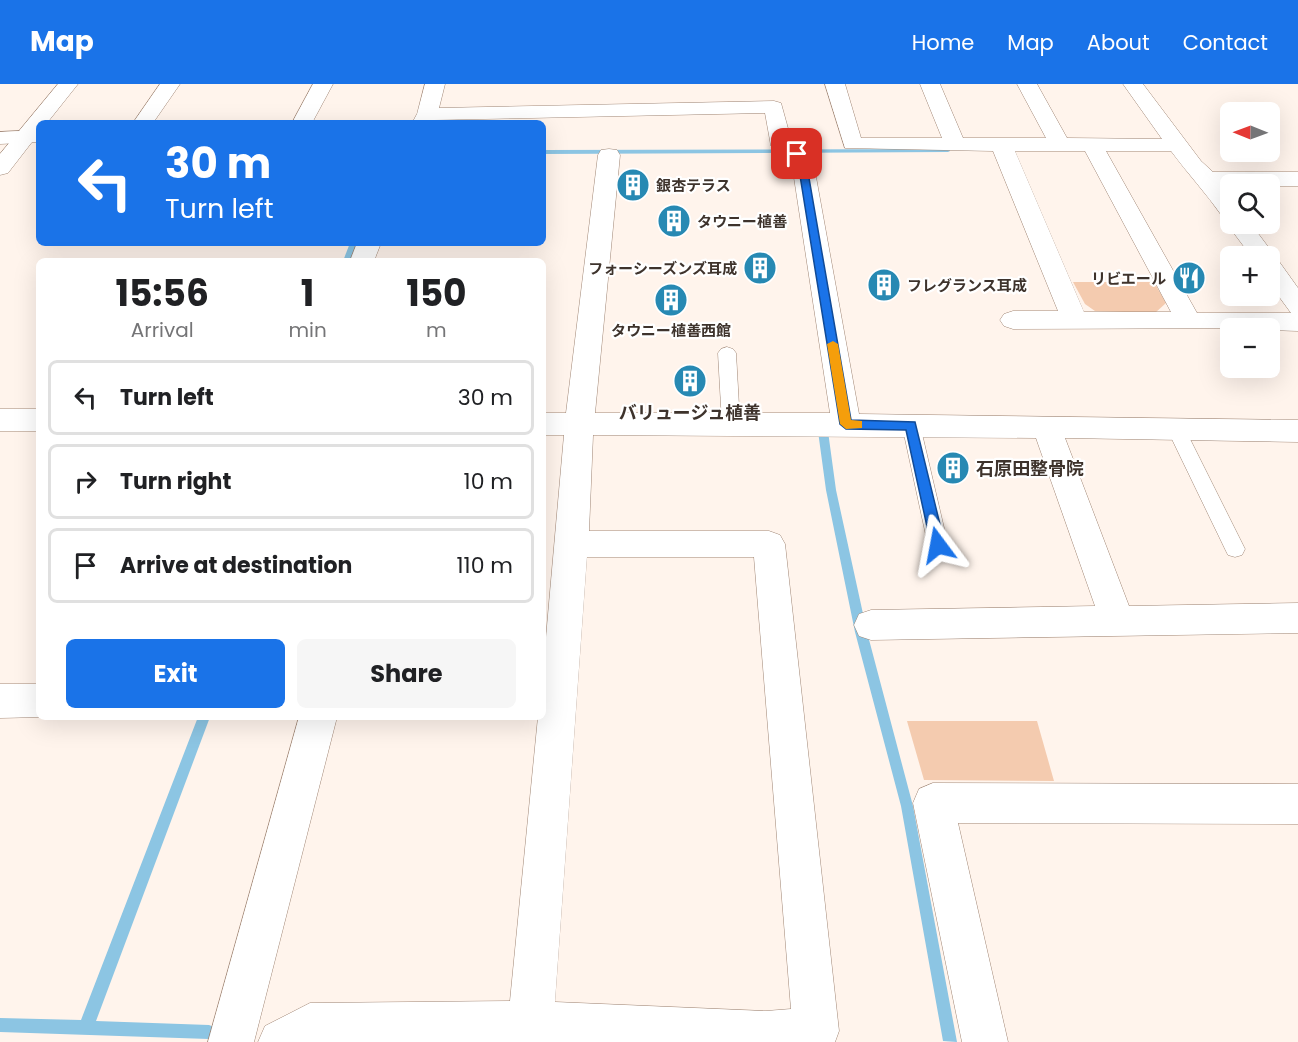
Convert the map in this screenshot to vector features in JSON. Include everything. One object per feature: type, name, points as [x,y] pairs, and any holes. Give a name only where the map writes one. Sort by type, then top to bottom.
[{"type":"street","points":[[43,120],[68,84]]},
{"type":"street","points":[[144,120],[170,84]]},
{"type":"street","points":[[305,120],[323,84]]},
{"type":"street","points":[[435,84],[425,118],[774,107],[782,146],[801,155],[846,424]]},
{"type":"street","points":[[835,84],[852,144],[1177,145]]},
{"type":"street","points":[[930,84],[955,144]]},
{"type":"street","points":[[1028,84],[1060,144]]},
{"type":"street","points":[[1133,84],[1193,166],[1207,179],[1220,197]]},
{"type":"street","points":[[0,138],[31,137]]},
{"type":"street","points":[[0,168],[31,137]]},
{"type":"street","points":[[1001,144],[1075,320]]},
{"type":"street","points":[[1092,145],[1189,321]]},
{"type":"street","points":[[530,1033],[572,544],[579,424],[609,155]]},
{"type":"street","points":[[1207,179],[1298,180]]},
{"type":"street","points":[[1280,265],[1298,267]]},
{"type":"street","points":[[1280,281],[1298,307]]},
{"type":"street","points":[[1013,320],[1298,322]]},
{"type":"street","points":[[0,420],[36,420]]},
{"type":"street","points":[[546,424],[846,424],[1298,431]]},
{"type":"street","points":[[1047,428],[1117,619]]},
{"type":"street","points":[[299,1037],[530,1033],[766,1038],[816,1031],[769,544],[572,544]]},
{"type":"street","points":[[871,625],[1117,619],[1298,618]]},
{"type":"street","points":[[0,701],[36,701]]},
{"type":"street","points":[[231,1042],[317,720]]},
{"type":"street","points":[[985,1042],[933,803],[1298,804]]},
{"type":"lane","points":[[727,352],[731,424]]},
{"type":"lane","points":[[911,425],[938,545]]},
{"type":"lane","points":[[1176,429],[1235,549]]},
{"type":"shaded area","points":[[1073,282],[1154,282],[1166,303],[1155,313],[1095,311],[1085,304]]},
{"type":"shaded area","points":[[907,721],[1037,721],[1054,781],[924,780]]},
{"type":"waterway","points":[[546,152],[948,150]]},
{"type":"waterway","points":[[348,258],[353,246]]},
{"type":"waterway","points":[[822,424],[831,490],[861,632],[907,806],[950,1041]]},
{"type":"waterway","points":[[88,1022],[203,720]]},
{"type":"waterway","points":[[0,1025],[209,1032]]},
{"type":"slow traffic","points":[[833,344],[846,424],[858,424]]},
{"type":"place","name":"銀杏テラス","points":[[633,185]]},
{"type":"place","name":"タウニー植善","points":[[674,221]]},
{"type":"place","name":"フォーシーズンズ耳成","points":[[760,268]]},
{"type":"place","name":"リビエール","points":[[1189,278]]},
{"type":"place","name":"フレグランス耳成","points":[[884,285]]},
{"type":"place","name":"タウニー植善西館","points":[[671,300]]},
{"type":"place","name":"バリュージュ植善","points":[[690,381]]},
{"type":"place","name":"石原田整骨院","points":[[953,468]]},
{"type":"route","points":[[797,154],[801,155],[846,424],[911,425],[938,545]]}]
